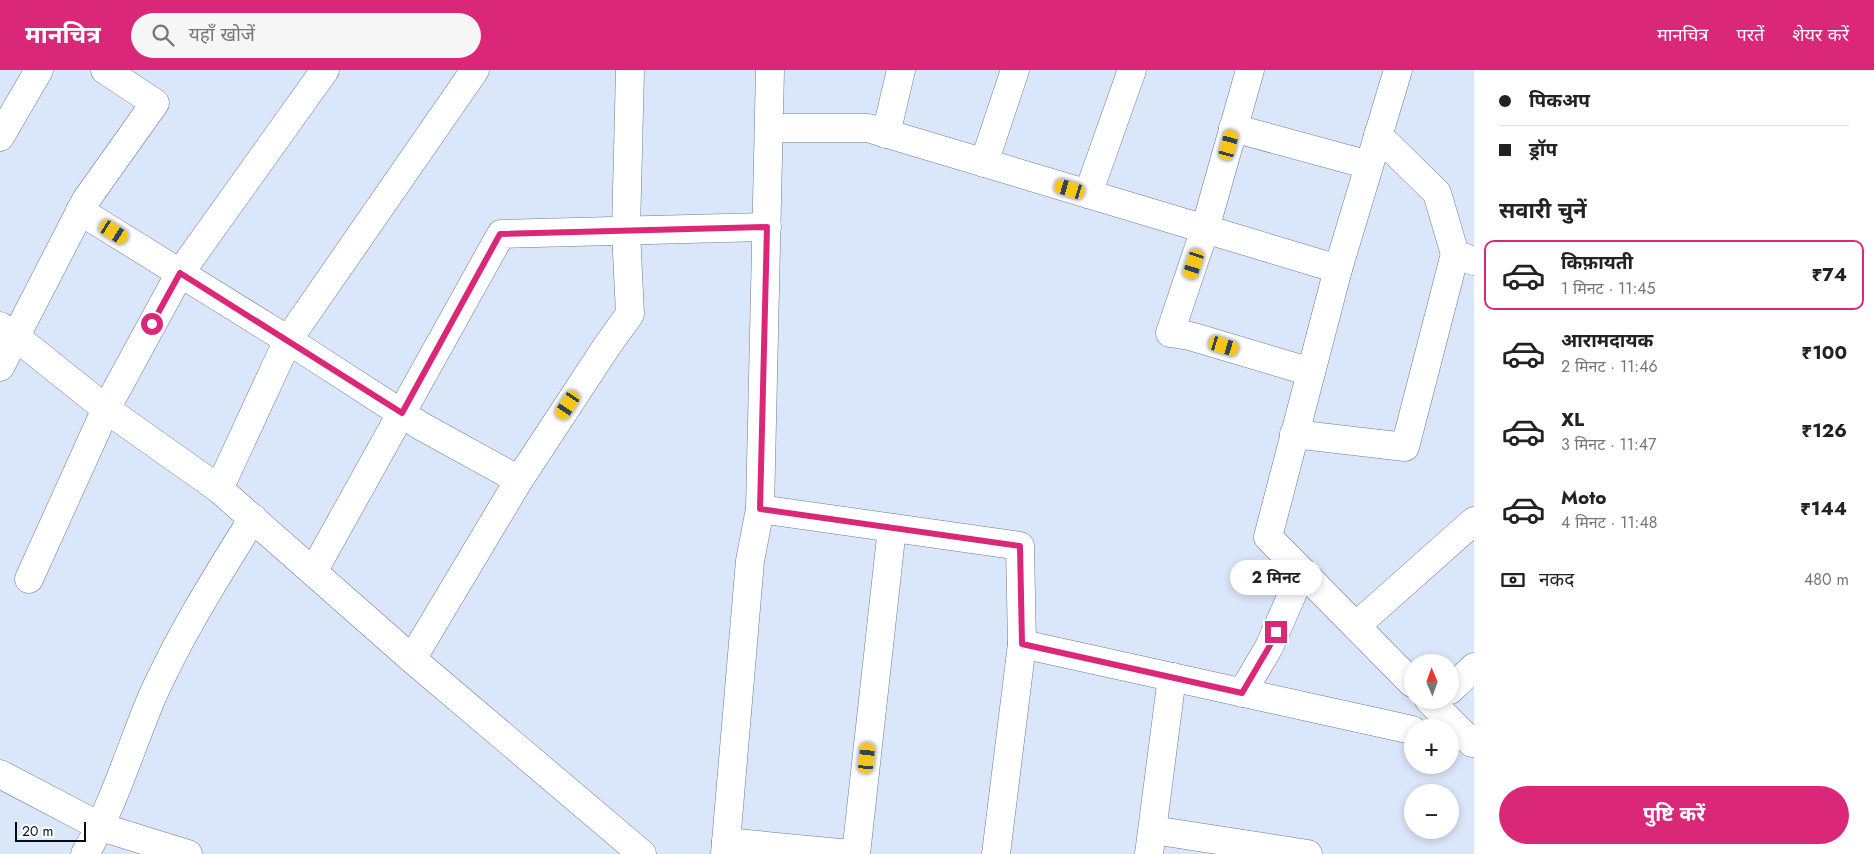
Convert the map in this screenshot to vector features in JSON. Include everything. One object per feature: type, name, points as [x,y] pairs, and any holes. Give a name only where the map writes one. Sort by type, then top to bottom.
[{"type":"street","points":[[0,137],[39,70]]},
{"type":"street","points":[[0,367],[8,331],[86,200],[155,103],[137,79],[106,70]]},
{"type":"street","points":[[29,579],[106,409],[180,273],[325,70]]},
{"type":"street","points":[[220,488],[288,340],[475,70]]},
{"type":"street","points":[[412,659],[519,480],[606,346],[630,314],[626,231],[630,70]]},
{"type":"street","points":[[770,70],[760,509],[750,560],[726,848],[850,854]]},
{"type":"street","points":[[886,134],[901,70]]},
{"type":"street","points":[[984,163],[1015,70]]},
{"type":"street","points":[[1088,194],[1132,70]]},
{"type":"street","points":[[1250,70],[1205,229],[1170,333],[1190,336],[1311,372]]},
{"type":"street","points":[[1398,70],[1338,269],[1268,537],[1404,675]]},
{"type":"street","points":[[769,128],[868,128],[1338,269]]},
{"type":"street","points":[[1233,128],[1369,165]]},
{"type":"street","points":[[1294,434],[1406,447],[1464,258],[1437,193],[1378,135]]},
{"type":"street","points":[[80,211],[402,413],[519,480]]},
{"type":"street","points":[[313,572],[500,234],[767,227]]},
{"type":"street","points":[[8,331],[106,409],[220,488],[412,659],[642,854]]},
{"type":"street","points":[[760,509],[1020,546],[1022,644],[996,854]]},
{"type":"street","points":[[85,854],[101,827],[153,696],[193,615],[253,518]]},
{"type":"street","points":[[1356,626],[1474,521]]},
{"type":"street","points":[[856,854],[892,528]]},
{"type":"street","points":[[1242,693],[1269,647],[1302,572]]},
{"type":"street","points":[[1022,644],[1404,728]]},
{"type":"street","points":[[1459,680],[1474,667]]},
{"type":"street","points":[[1172,677],[1151,842],[1308,854]]},
{"type":"street","points":[[1421,719],[1433,709]]},
{"type":"street","points":[[1444,709],[1465,743]]},
{"type":"street","points":[[0,774],[101,827],[188,854]]},
{"type":"route","points":[[152,324],[180,273],[402,413],[500,234],[767,227],[760,509],[1020,546],[1022,644],[1242,693],[1276,632]]}]
